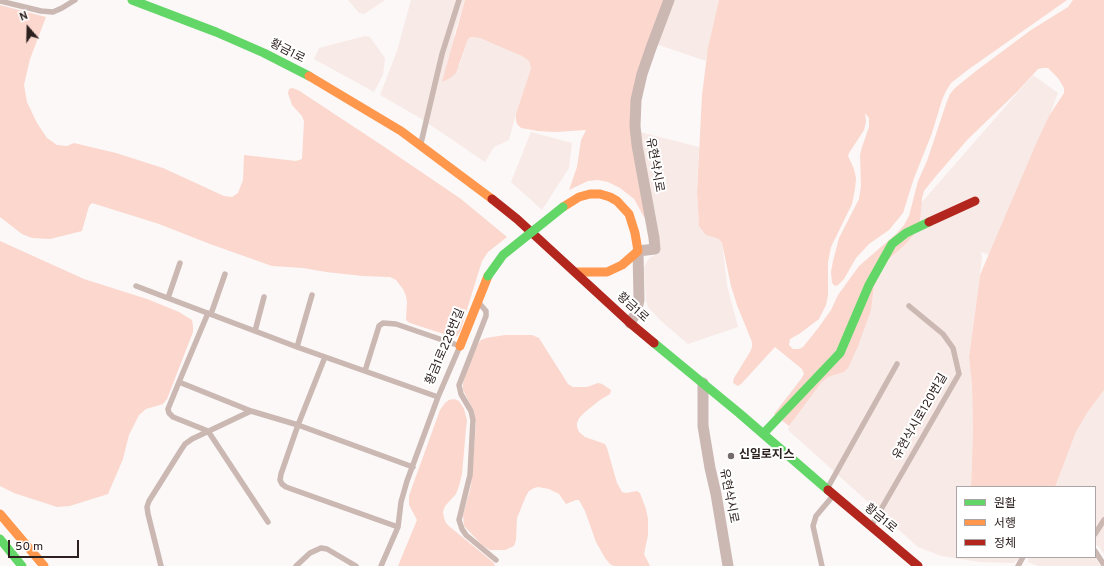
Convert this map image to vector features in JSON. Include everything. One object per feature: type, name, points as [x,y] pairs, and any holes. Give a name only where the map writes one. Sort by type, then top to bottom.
[{"type":"main road","name":"황금1로","points":[[133,0],[216,32],[277,60],[351,100],[421,145],[517,219],[630,323],[703,383],[918,566]]},
{"type":"main road","name":"황금1로228번길","points":[[460,346],[488,276],[503,255],[579,196],[600,194],[610,196],[617,201],[629,214],[633,222],[638,251]]},
{"type":"main road","points":[[763,434],[840,353],[869,285],[892,244],[906,233],[975,201]]},
{"type":"main road","points":[[575,272],[598,272],[614,269],[622,265],[638,251]]},
{"type":"main road","points":[[0,514],[44,566]]},
{"type":"main road","points":[[0,539],[22,566]]},
{"type":"street","name":"유현삭시로","points":[[638,251],[655,249],[637,145],[635,126],[636,100],[642,74],[669,0]]},
{"type":"street","points":[[630,323],[636,313],[639,300],[638,251]]},
{"type":"street","name":"유현삭시로","points":[[703,383],[702,426],[716,494],[728,566]]},
{"type":"lane","points":[[0,1],[41,11],[53,12],[74,0]]},
{"type":"lane","points":[[421,145],[442,54],[459,0]]},
{"type":"lane","points":[[168,298],[180,263]]},
{"type":"lane","points":[[224,274],[209,314],[168,409],[169,414],[173,417],[208,431],[268,522]]},
{"type":"lane","name":"황금1로228번길","points":[[136,286],[297,347],[438,397],[460,346]]},
{"type":"lane","points":[[297,347],[312,295]]},
{"type":"lane","points":[[254,331],[264,297]]},
{"type":"lane","points":[[478,302],[486,311],[486,316],[459,385],[461,394],[471,411],[473,420],[470,475],[459,520],[466,535],[496,560]]},
{"type":"lane","name":"유현삭시로120번길","points":[[871,526],[959,374],[952,348],[943,334],[909,306]]},
{"type":"lane","points":[[365,371],[379,326],[383,323],[396,324],[460,346]]},
{"type":"lane","points":[[325,357],[298,425],[280,480],[286,487],[398,527]]},
{"type":"lane","points":[[822,566],[813,526],[816,516],[897,364]]},
{"type":"lane","points":[[179,382],[251,411],[298,425],[412,467]]},
{"type":"lane","points":[[382,566],[398,527],[401,502],[412,467],[438,397]]},
{"type":"lane","points":[[161,566],[148,514],[147,507],[149,501],[185,444],[208,431],[251,411]]},
{"type":"lane","points":[[1096,532],[1104,520]]},
{"type":"lane","points":[[296,566],[315,550],[321,548],[327,549],[356,566]]},
{"type":"lane","points":[[1096,553],[1104,565]]},
{"type":"shaded area","points":[[348,0],[385,0],[364,14],[359,13]]},
{"type":"shaded area","points":[[411,0],[465,0],[454,34],[459,67],[468,39],[471,37],[480,38],[506,48],[529,61],[531,68],[509,140],[494,147],[485,162],[420,118],[380,95],[397,51]]},
{"type":"shaded area","points":[[465,0],[665,0],[635,85],[647,216],[644,217],[634,199],[620,188],[608,182],[598,180],[588,181],[569,190],[577,167],[581,140],[586,130],[555,132],[538,131],[521,128],[517,124],[516,114],[531,68],[529,61],[522,56],[480,38],[471,37],[468,39],[456,73],[442,82]]},
{"type":"shaded area","points":[[674,0],[719,0],[706,61],[656,44]]},
{"type":"shaded area","points":[[719,0],[1067,0],[951,83],[942,100],[932,133],[914,178],[903,213],[889,230],[869,244],[856,258],[844,279],[835,286],[832,283],[831,272],[839,238],[859,199],[861,186],[860,155],[869,127],[869,118],[865,113],[866,122],[864,130],[848,156],[856,178],[855,189],[852,204],[831,247],[828,262],[828,295],[826,305],[819,319],[790,339],[789,345],[793,349],[799,349],[803,347],[819,327],[831,310],[838,295],[859,266],[896,234],[904,225],[909,216],[918,181],[927,161],[946,104],[950,94],[955,88],[1031,30],[1068,7],[1073,0],[1104,0],[1104,390],[1087,413],[1076,432],[1055,486],[971,486],[973,430],[972,385],[969,357],[980,275],[1036,144],[1049,116],[1064,93],[1064,88],[1058,78],[1048,68],[1038,69],[1017,92],[968,139],[924,191],[920,221],[914,234],[906,244],[886,262],[874,287],[871,310],[848,368],[844,372],[828,377],[821,383],[789,426],[774,414],[801,379],[804,374],[802,369],[775,347],[742,383],[738,386],[733,383],[734,378],[750,352],[752,342],[731,286],[722,243],[719,239],[706,235],[699,226],[697,193],[702,95],[708,48]]},
{"type":"shaded area","points":[[0,5],[46,17],[30,59],[24,85],[27,102],[37,123],[47,138],[57,145],[67,146],[74,143],[116,153],[163,168],[224,196],[232,197],[238,193],[243,180],[244,155],[296,161],[302,159],[304,121],[302,116],[292,105],[288,93],[289,89],[292,88],[298,90],[461,199],[507,237],[488,252],[482,261],[460,332],[457,336],[453,337],[410,323],[406,320],[406,296],[396,280],[390,277],[363,276],[303,268],[272,266],[159,224],[92,203],[89,206],[82,231],[50,239],[32,238],[22,234],[0,217]]},
{"type":"shaded area","points":[[365,36],[370,37],[385,58],[383,75],[374,92],[314,59],[319,48]]},
{"type":"shaded area","points":[[1033,75],[1058,93],[996,257],[981,252],[982,258],[969,357],[972,385],[973,430],[971,486],[956,486],[956,558],[1019,558],[1013,563],[980,562],[941,556],[918,547],[788,430],[789,426],[821,383],[828,377],[844,372],[871,310],[874,287],[887,262],[906,244],[915,210]]},
{"type":"shaded area","points":[[531,132],[572,143],[569,168],[542,210],[511,182]]},
{"type":"shaded area","points":[[640,132],[699,147],[697,193],[699,226],[712,237],[719,239],[722,243],[727,285],[738,327],[688,344],[661,321],[648,307],[646,301],[644,268],[647,261],[651,257],[660,252]]},
{"type":"shaded area","points":[[0,241],[84,279],[147,299],[179,312],[192,320],[193,332],[167,399],[163,404],[146,409],[139,415],[129,435],[123,459],[108,494],[70,506],[57,507],[14,493],[0,486]]},
{"type":"shaded area","points":[[505,335],[532,335],[539,338],[568,384],[573,387],[587,387],[598,383],[611,390],[610,394],[600,400],[579,418],[577,427],[579,432],[585,437],[605,444],[617,483],[622,492],[626,493],[637,491],[640,493],[648,519],[648,535],[644,554],[650,566],[614,566],[610,564],[596,542],[585,511],[579,500],[566,504],[559,494],[549,489],[538,487],[529,491],[517,518],[516,540],[514,546],[505,550],[490,550],[482,545],[464,526],[463,515],[471,486],[476,424],[474,411],[463,390],[463,384],[477,345],[481,340]]},
{"type":"shaded area","points":[[1104,390],[1104,554],[1096,545],[1096,486],[1055,486],[1076,432],[1087,413]]},
{"type":"shaded area","points":[[454,399],[459,401],[464,409],[467,420],[462,474],[456,494],[445,506],[443,512],[444,518],[450,527],[494,563],[495,566],[398,566],[417,520],[409,505],[411,490],[440,410],[445,403]]},
{"type":"shaded area","points":[[1028,558],[1096,558],[1100,566],[1038,566],[1028,562]]},
{"type":"traffic: fast","points":[[132,0],[216,32],[264,53],[309,76]]},
{"type":"traffic: fast","points":[[488,276],[503,255],[563,207]]},
{"type":"traffic: fast","points":[[763,434],[840,353],[869,285],[892,244],[906,233],[929,222]]},
{"type":"traffic: fast","points":[[654,343],[739,413],[828,490]]},
{"type":"traffic: fast","points":[[0,539],[22,566]]},
{"type":"traffic: slow","points":[[309,76],[401,131],[492,199]]},
{"type":"traffic: slow","points":[[563,207],[579,197],[590,194],[600,194],[610,197],[617,201],[629,214],[635,233],[638,251],[622,265],[607,272],[575,272]]},
{"type":"traffic: slow","points":[[460,346],[488,276]]},
{"type":"traffic: slow","points":[[0,514],[44,566]]},
{"type":"traffic: jam","points":[[492,199],[517,219],[630,323],[654,343]]},
{"type":"traffic: jam","points":[[929,222],[975,201]]},
{"type":"traffic: jam","points":[[828,490],[918,566]]},
{"type":"place","name":"신일로지스","points":[[731,456]]}]
